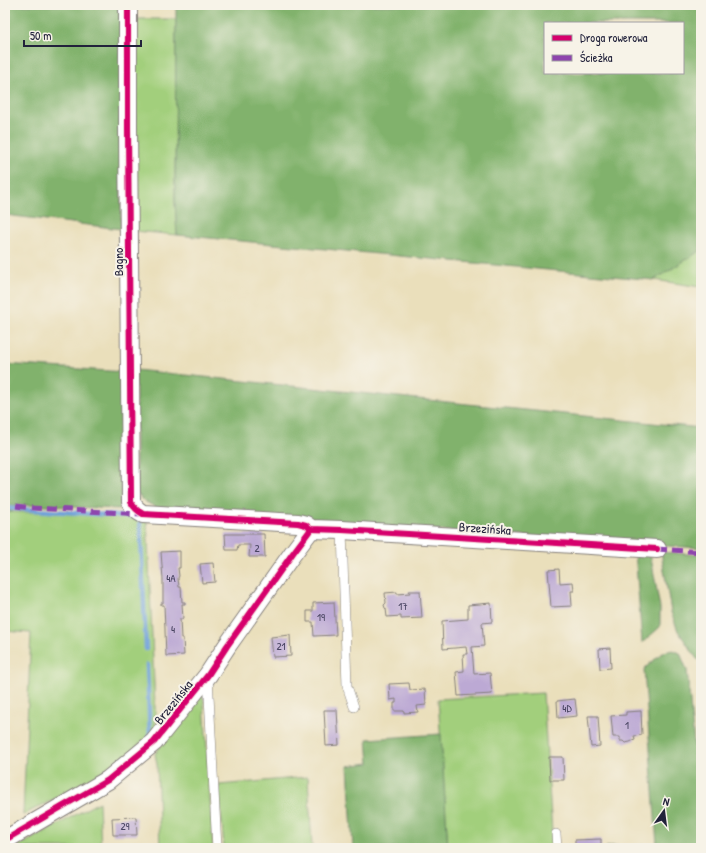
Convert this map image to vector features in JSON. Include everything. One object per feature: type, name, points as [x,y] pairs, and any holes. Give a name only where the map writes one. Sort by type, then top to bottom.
[{"type":"street","name":"Bagno","points":[[128,5],[131,502],[137,511],[143,514]]},
{"type":"street","name":"Brzezińska","points":[[143,514],[298,523],[306,525],[311,529],[657,549]]},
{"type":"street","name":"Brzezińska","points":[[5,840],[108,780],[154,742],[208,675],[311,529]]},
{"type":"lane","points":[[342,530],[347,686],[354,707]]},
{"type":"lane","points":[[208,675],[217,848]]},
{"type":"lane","points":[[556,834],[557,848]]},
{"type":"green space","points":[[5,5],[122,5],[121,229],[5,215]]},
{"type":"green space","points":[[176,5],[701,5],[701,250],[654,280],[177,235],[175,202]]},
{"type":"green space","points":[[135,19],[176,19],[175,202],[177,235],[135,231]]},
{"type":"green space","points":[[701,250],[701,287],[654,280]]},
{"type":"green space","points":[[5,364],[124,372],[122,509],[21,505],[12,506],[12,512],[5,512]]},
{"type":"green space","points":[[136,370],[701,428],[701,548],[163,511],[144,501],[136,492]]},
{"type":"green space","points":[[5,512],[37,512],[147,518],[156,730],[108,771],[23,815],[31,633],[5,631]]},
{"type":"green space","points":[[635,551],[650,552],[660,608],[660,627],[642,643]]},
{"type":"green space","points":[[661,552],[701,555],[701,663],[678,631],[671,612]]},
{"type":"green space","points":[[673,650],[680,653],[687,670],[701,816],[701,848],[607,848],[607,846],[657,845],[644,669],[663,652]]},
{"type":"green space","points":[[203,687],[213,848],[160,848],[157,764],[155,754]]},
{"type":"green space","points":[[543,693],[553,848],[448,848],[438,699]]},
{"type":"green space","points":[[441,734],[448,848],[353,848],[348,766],[369,763],[367,739]]},
{"type":"green space","points":[[308,777],[312,848],[224,848],[219,785]]},
{"type":"green space","points":[[99,802],[101,848],[15,848]]},
{"type":"building","points":[[225,534],[264,534],[265,557],[249,557],[250,545],[238,545],[237,550],[226,550]]},
{"type":"building","points":[[180,551],[180,568],[178,568],[178,578],[179,587],[181,587],[182,602],[185,602],[185,604],[182,604],[183,619],[180,619],[184,655],[166,656],[164,605],[161,605],[161,603],[163,603],[163,579],[161,552]]},
{"type":"building","points":[[213,563],[215,582],[202,583],[200,564]]},
{"type":"building","points":[[559,569],[560,583],[573,582],[574,591],[571,591],[572,606],[551,607],[548,570]]},
{"type":"building","points":[[409,591],[420,591],[422,618],[401,619],[401,616],[387,617],[384,605],[386,603],[385,593],[410,593]]},
{"type":"building","points":[[334,602],[336,635],[314,636],[313,622],[307,622],[307,611],[313,611],[313,603]]},
{"type":"building","points":[[491,603],[492,622],[482,623],[484,646],[472,647],[474,674],[490,673],[492,694],[458,696],[456,672],[464,671],[463,654],[467,654],[466,647],[443,649],[442,621],[468,619],[468,605]]},
{"type":"building","points":[[290,635],[291,656],[273,657],[271,637]]},
{"type":"building","points":[[610,648],[611,668],[600,669],[599,649]]},
{"type":"building","points":[[409,683],[410,690],[425,689],[426,705],[417,706],[418,712],[404,713],[404,711],[394,711],[394,703],[396,703],[396,699],[390,700],[389,684]]},
{"type":"building","points":[[575,699],[577,716],[558,718],[557,701]]},
{"type":"building","points":[[324,710],[337,710],[339,745],[326,746]]},
{"type":"building","points":[[641,711],[642,735],[634,736],[635,740],[625,743],[620,741],[620,737],[613,737],[611,716],[626,715],[626,712]]},
{"type":"building","points":[[588,716],[598,716],[600,746],[591,747]]},
{"type":"building","points":[[549,757],[563,757],[564,780],[550,780]]},
{"type":"building","points":[[136,817],[137,835],[113,835],[112,818]]},
{"type":"building","points":[[601,839],[601,848],[575,848],[575,840]]},
{"type":"waterway","points":[[5,508],[140,517],[146,649]]},
{"type":"waterway","points":[[147,665],[150,738]]},
{"type":"marked path","points":[[16,506],[141,514]]},
{"type":"marked path","points":[[657,549],[701,552]]},
{"type":"cycle path","points":[[128,5],[131,502],[133,506],[143,514],[298,523],[306,525],[311,529],[657,549]]},
{"type":"cycle path","points":[[5,840],[108,780],[154,742],[208,675],[311,529]]}]
